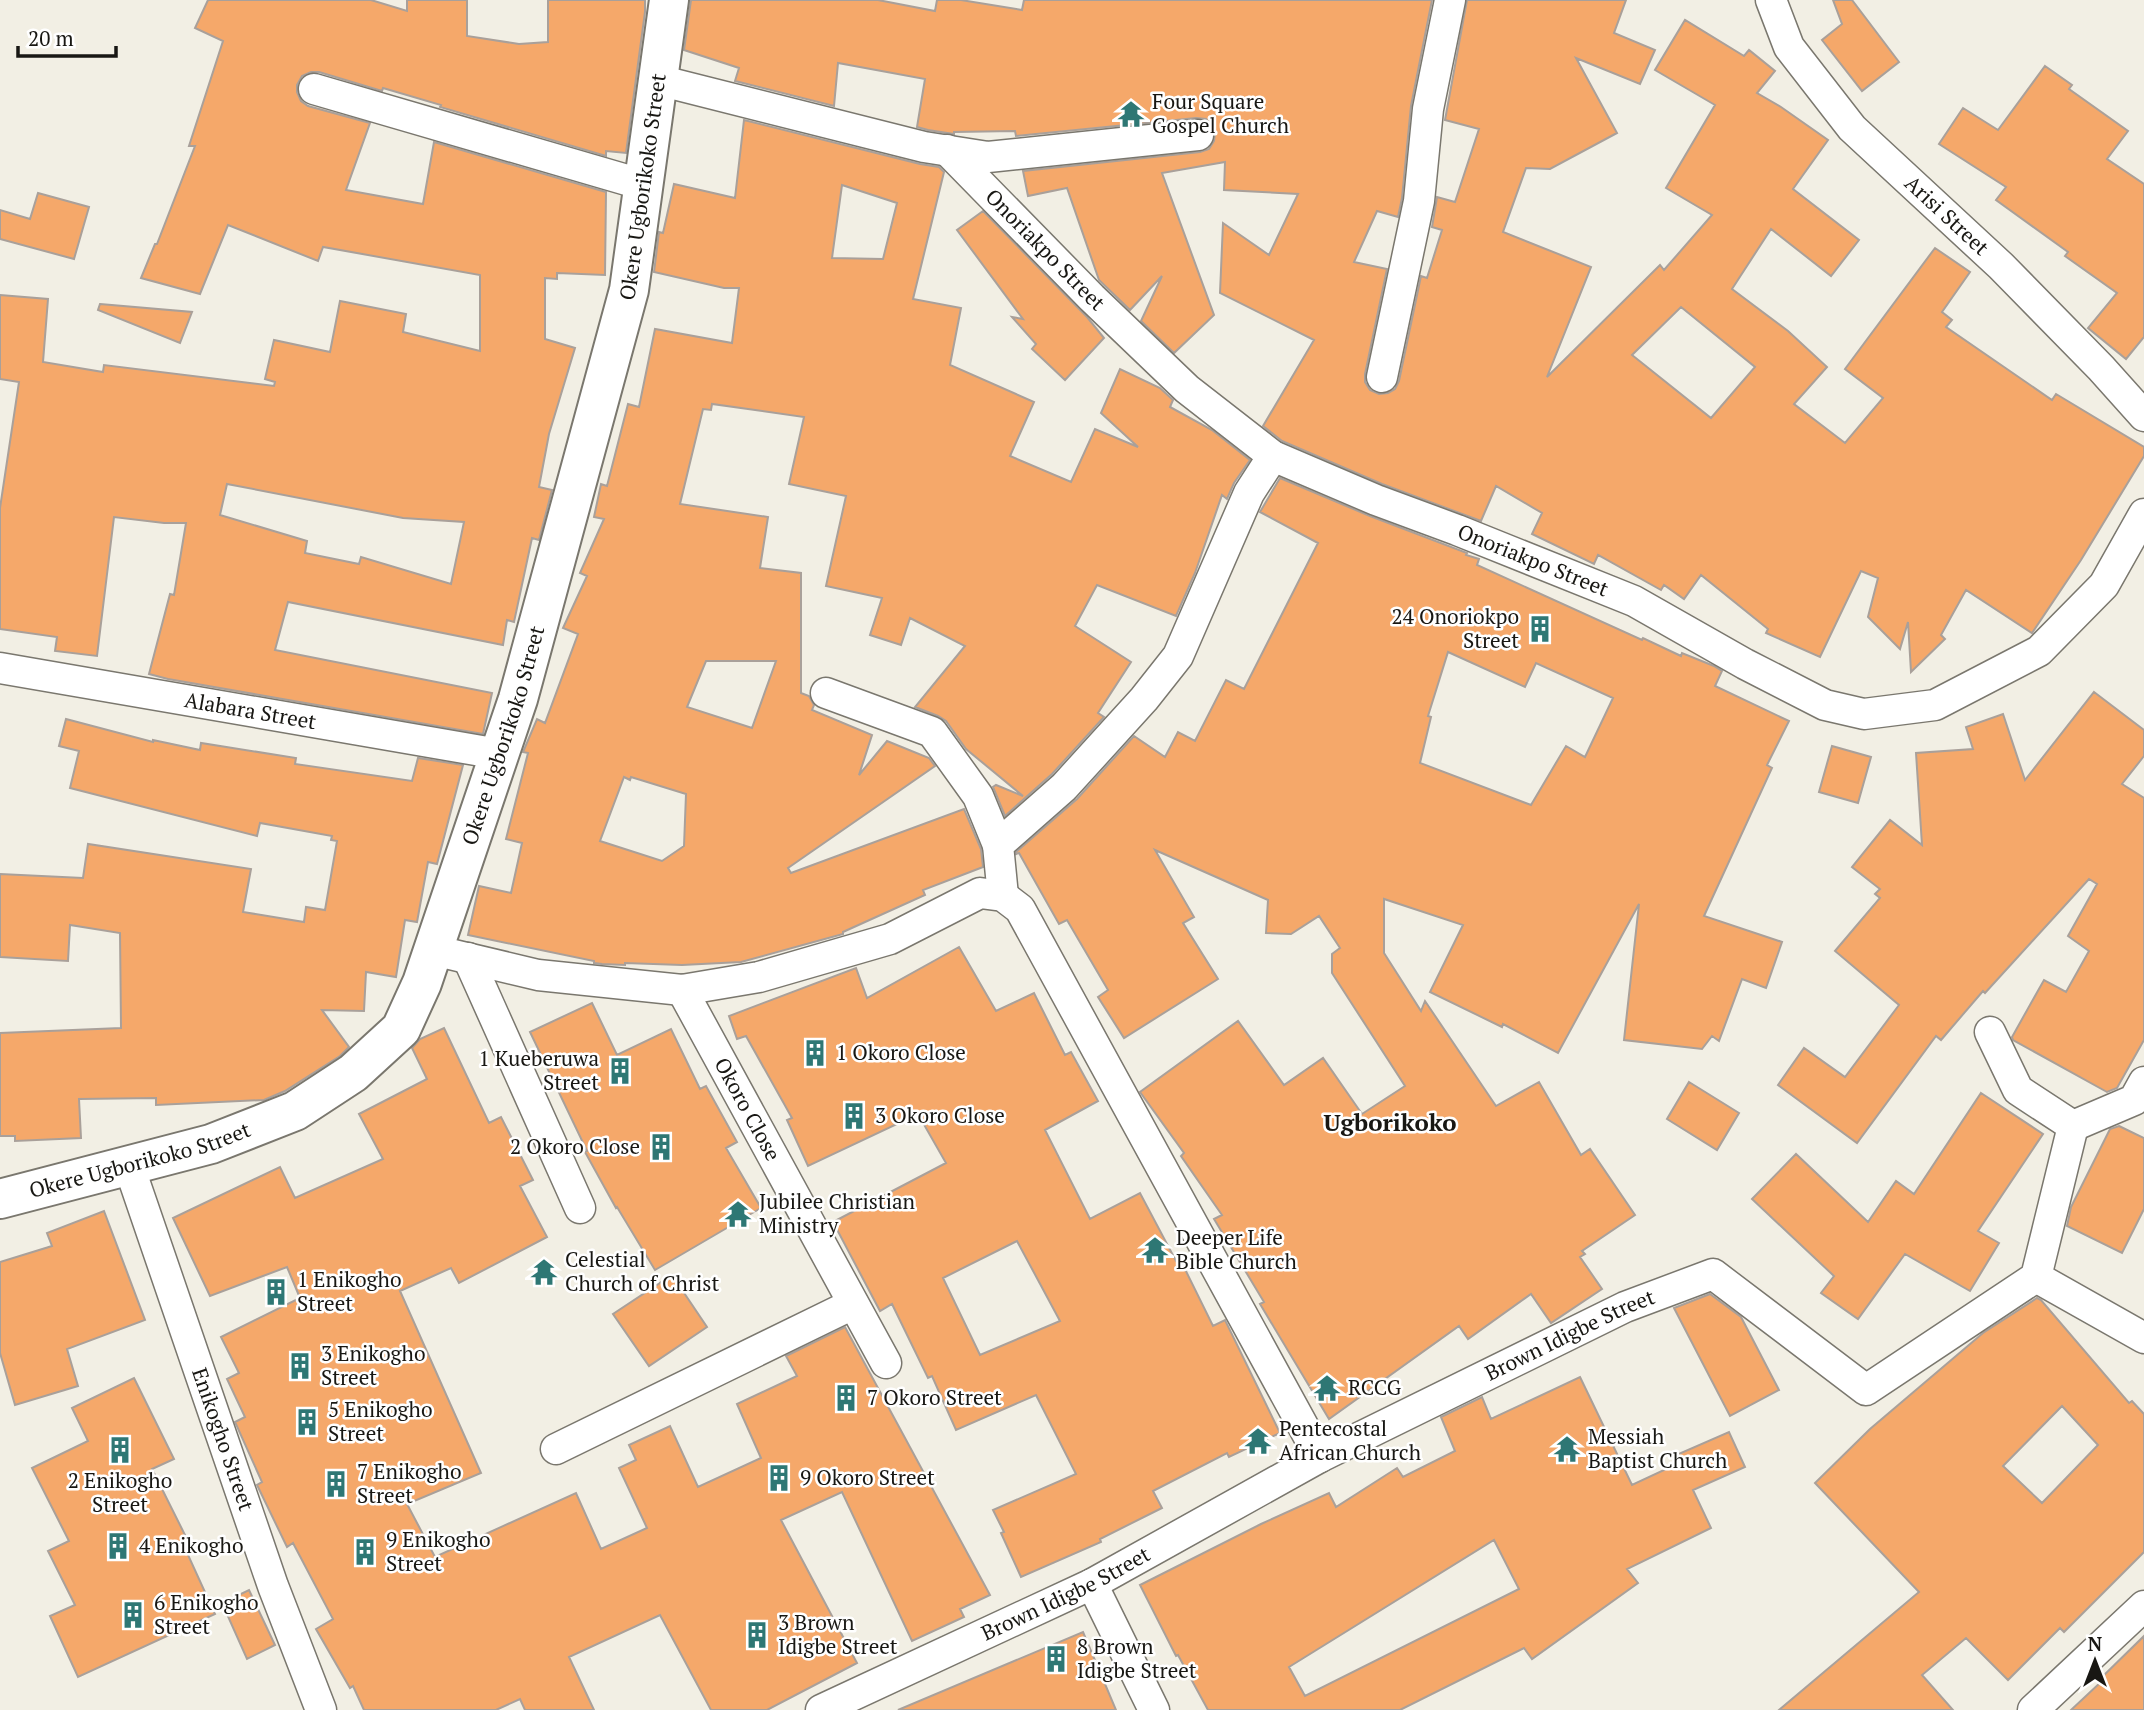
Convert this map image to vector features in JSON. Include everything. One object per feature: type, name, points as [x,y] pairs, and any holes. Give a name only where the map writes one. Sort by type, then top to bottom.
[{"type":"street","name":"Okere Ugborikoko Street","points":[[0,1199],[211,1144],[295,1111],[353,1073],[401,1029],[422,983],[450,954],[499,754],[518,699],[629,290],[669,0]]},
{"type":"street","points":[[1382,377],[1419,201],[1429,109],[1450,0]]},
{"type":"street","name":"Arisi Street","points":[[1771,0],[1789,47],[1852,128],[2001,266],[2144,416]]},
{"type":"street","points":[[658,80],[924,147],[988,157],[1198,135]]},
{"type":"street","points":[[314,89],[644,185]]},
{"type":"street","name":"Onoriakpo Street","points":[[947,150],[1092,298],[1188,389],[1273,456],[1376,500],[1634,601],[1745,664],[1825,705],[1864,714],[1934,705],[2039,651],[2104,585],[2144,514]]},
{"type":"street","points":[[998,845],[1064,787],[1144,699],[1178,656],[1249,493],[1273,456]]},
{"type":"street","name":"Alabara Street","points":[[0,668],[499,754]]},
{"type":"street","points":[[826,693],[932,732],[978,796],[998,845],[1003,896]]},
{"type":"street","points":[[450,954],[538,975],[682,990],[759,977],[890,939],[981,893],[1003,896],[1020,909],[1320,1457]]},
{"type":"street","points":[[450,954],[580,1208]]},
{"type":"street","name":"Okoro Close","points":[[682,990],[886,1363]]},
{"type":"street","points":[[1990,1032],[2018,1090],[2073,1126]]},
{"type":"street","points":[[2073,1126],[2134,1100],[2144,1082]]},
{"type":"street","points":[[2073,1126],[2036,1277],[2144,1338]]},
{"type":"street","name":"Enikogho Street","points":[[129,1166],[273,1586],[321,1710]]},
{"type":"street","name":"Brown Idigbe Street","points":[[821,1710],[1092,1584],[1320,1457],[1625,1307],[1713,1274],[1866,1390],[2036,1277]]},
{"type":"street","points":[[556,1449],[853,1304]]},
{"type":"street","points":[[1092,1584],[1154,1710]]},
{"type":"street","points":[[2033,1710],[2144,1606]]},
{"type":"building","points":[[208,0],[371,0],[407,11],[407,0],[467,0],[467,36],[519,44],[548,42],[548,0],[645,0],[626,153],[606,151],[606,156],[383,88],[382,91],[319,72],[302,76],[297,85],[301,101],[308,106],[370,123],[346,190],[423,204],[434,142],[606,192],[605,275],[557,273],[557,279],[545,278],[545,339],[575,348],[549,434],[539,487],[552,490],[539,540],[532,538],[514,622],[507,620],[503,645],[288,602],[275,650],[492,693],[483,734],[149,674],[170,594],[174,595],[186,523],[114,517],[97,656],[55,651],[57,637],[0,629],[0,508],[19,382],[0,379],[0,295],[48,299],[43,362],[103,372],[104,365],[274,386],[275,382],[265,379],[274,340],[330,352],[340,301],[406,314],[403,332],[480,351],[480,275],[323,247],[318,261],[228,225],[200,294],[141,278],[195,146],[189,146],[223,41],[195,28]],"holes":[[[227,484],[403,518],[464,522],[451,584],[361,557],[359,564],[305,553],[307,541],[220,515]]]},
{"type":"building","points":[[691,0],[878,0],[935,11],[937,0],[961,0],[1022,10],[1024,0],[1432,0],[1411,106],[1398,217],[1377,211],[1354,262],[1387,269],[1365,374],[1365,382],[1370,390],[1379,394],[1395,389],[1399,381],[1421,276],[1427,278],[1442,230],[1432,227],[1437,197],[1455,202],[1479,129],[1445,120],[1467,0],[1626,0],[1614,33],[1655,50],[1640,84],[1576,58],[1617,133],[1550,169],[1526,168],[1503,232],[1591,267],[1547,377],[1660,265],[1664,270],[1712,215],[1666,188],[1715,105],[1655,70],[1685,20],[1744,56],[1749,50],[1775,71],[1757,93],[1828,140],[1793,189],[1859,240],[1831,276],[1771,229],[1732,289],[1788,331],[1827,367],[1794,404],[1845,443],[1883,398],[1845,369],[1935,248],[1970,272],[1942,312],[1952,320],[1946,327],[2052,400],[2056,394],[2144,447],[2144,456],[2081,560],[2032,633],[1966,590],[1941,635],[1945,639],[1911,672],[1908,622],[1900,649],[1868,617],[1878,578],[1861,571],[1820,657],[1766,633],[1768,629],[1701,575],[1684,599],[1664,585],[1661,590],[1598,555],[1594,564],[1532,534],[1542,513],[1496,486],[1481,521],[1382,484],[1282,441],[1263,426],[1314,340],[1220,293],[1223,223],[1269,255],[1298,194],[1224,190],[1225,162],[1162,173],[1214,315],[1174,353],[1141,321],[1162,276],[1130,310],[1099,280],[1067,188],[1028,196],[1023,171],[1200,152],[1209,149],[1214,141],[1215,133],[1206,119],[1016,136],[1015,131],[954,134],[917,127],[925,79],[838,63],[834,106],[735,81],[739,68],[684,50]],"holes":[[[1681,307],[1755,367],[1711,418],[1632,355]]]},
{"type":"building","points":[[1833,0],[1852,0],[1899,62],[1862,91],[1822,40],[1842,24]]},
{"type":"building","points":[[2045,66],[2072,85],[2069,89],[2128,131],[2107,159],[2144,184],[2144,337],[2126,359],[2088,328],[2117,293],[2065,256],[2068,252],[1996,200],[2006,187],[1939,144],[1963,108],[1998,130]]},
{"type":"building","points":[[744,120],[939,167],[944,172],[913,299],[961,308],[950,365],[1034,402],[1010,456],[1071,482],[1095,429],[1138,447],[1101,413],[1120,369],[1160,388],[1173,400],[1170,407],[1212,430],[1250,460],[1227,499],[1222,495],[1195,573],[1176,616],[1097,585],[1075,626],[1131,662],[1098,713],[1104,717],[1052,774],[1005,816],[993,787],[996,785],[1023,796],[966,749],[946,721],[915,707],[965,646],[910,618],[901,645],[870,635],[882,598],[826,586],[846,496],[789,484],[804,417],[712,404],[711,410],[703,409],[680,504],[768,517],[760,568],[801,573],[801,693],[809,696],[814,705],[812,710],[872,735],[859,775],[887,741],[929,758],[935,766],[788,868],[791,873],[964,809],[981,849],[983,867],[923,890],[925,895],[843,934],[741,962],[682,965],[602,964],[468,935],[479,886],[511,893],[522,843],[506,839],[528,753],[523,752],[537,719],[545,723],[578,634],[563,628],[587,576],[580,573],[604,519],[594,517],[601,484],[607,486],[628,404],[639,407],[655,329],[732,343],[739,288],[724,288],[654,272],[659,232],[663,233],[674,184],[735,198]],"holes":[[[842,185],[897,203],[883,259],[832,258]],[[706,661],[776,661],[752,728],[687,707]],[[624,777],[686,794],[684,846],[662,861],[600,841]]]},
{"type":"building","points":[[38,193],[89,207],[74,259],[0,239],[0,210],[30,219]]},
{"type":"building","points":[[983,211],[1087,317],[1104,338],[1065,380],[1032,349],[1036,344],[1012,317],[1023,319],[957,230]]},
{"type":"building","points":[[100,304],[192,312],[180,343],[98,310]]},
{"type":"building","points":[[1280,478],[1467,553],[1466,555],[1479,559],[1477,565],[1642,640],[1643,638],[1681,656],[1682,653],[1714,666],[1722,671],[1715,686],[1789,721],[1767,765],[1772,768],[1704,916],[1782,942],[1766,988],[1742,979],[1719,1041],[1712,1036],[1702,1049],[1624,1040],[1639,904],[1558,1053],[1503,1024],[1502,1027],[1430,992],[1463,925],[1384,899],[1384,953],[1421,1011],[1425,1001],[1496,1106],[1539,1082],[1581,1155],[1590,1149],[1635,1215],[1582,1251],[1585,1254],[1580,1257],[1602,1289],[1551,1323],[1531,1294],[1468,1339],[1459,1326],[1329,1419],[1260,1304],[1264,1302],[1214,1219],[1222,1215],[1181,1156],[1184,1153],[1140,1092],[1238,1021],[1284,1085],[1323,1058],[1362,1114],[1405,1086],[1332,973],[1332,954],[1340,948],[1319,916],[1291,934],[1266,933],[1268,900],[1155,850],[1194,917],[1183,923],[1218,979],[1124,1038],[1098,997],[1108,990],[1067,920],[1059,924],[1019,853],[1016,854],[1077,799],[1134,736],[1165,757],[1178,732],[1195,741],[1226,680],[1244,689],[1318,543],[1260,512]],"holes":[[[1448,652],[1525,687],[1536,663],[1613,698],[1585,757],[1566,746],[1531,805],[1420,763],[1431,717],[1428,716]]]},
{"type":"building","points":[[2094,692],[2144,730],[2144,756],[2122,784],[2144,798],[2144,1040],[2117,1088],[2107,1092],[2013,1040],[2012,1037],[2044,980],[2066,992],[2089,951],[2068,936],[2097,884],[2089,879],[1985,993],[1983,991],[1941,1040],[1936,1036],[1857,1143],[1778,1085],[1804,1048],[1845,1077],[1899,1005],[1835,951],[1880,898],[1875,894],[1880,889],[1852,867],[1890,820],[1922,845],[1916,753],[1973,749],[1966,727],[2003,714],[2025,780]]},
{"type":"building","points":[[66,719],[153,742],[200,750],[201,743],[296,758],[295,764],[412,781],[418,758],[463,765],[437,864],[428,862],[417,922],[405,920],[396,977],[366,972],[364,1011],[322,1010],[349,1047],[340,1056],[285,1091],[264,1100],[156,1105],[156,1098],[79,1099],[81,1138],[15,1141],[15,1136],[0,1136],[0,1033],[121,1028],[120,933],[70,925],[68,961],[0,957],[0,874],[83,878],[88,844],[251,869],[243,912],[304,922],[306,907],[325,910],[337,841],[331,840],[332,836],[260,823],[257,836],[70,788],[79,751],[59,746]]},
{"type":"building","points":[[1832,746],[1871,757],[1858,803],[1819,792]]},
{"type":"building","points":[[959,947],[996,1011],[1034,993],[1065,1055],[1071,1052],[1098,1101],[1045,1130],[1090,1219],[1140,1193],[1176,1261],[1180,1259],[1213,1326],[1225,1320],[1280,1433],[1229,1457],[1227,1453],[1153,1491],[1162,1508],[1100,1539],[1101,1542],[1021,1577],[993,1510],[1076,1474],[1036,1395],[956,1430],[932,1376],[928,1378],[892,1304],[880,1311],[833,1222],[946,1163],[918,1114],[808,1166],[787,1120],[792,1118],[746,1036],[737,1039],[729,1016],[856,968],[867,998]],"holes":[[[1017,1241],[1060,1321],[980,1355],[943,1278]]]},
{"type":"building","points":[[592,1003],[617,1055],[671,1029],[700,1089],[706,1086],[737,1142],[726,1148],[761,1208],[655,1270],[585,1152],[587,1151],[530,1032]]},
{"type":"building","points":[[444,1028],[489,1123],[501,1117],[533,1180],[520,1186],[547,1237],[459,1283],[451,1268],[400,1291],[481,1473],[407,1504],[435,1557],[576,1493],[601,1549],[647,1528],[619,1468],[636,1460],[629,1445],[670,1426],[698,1487],[761,1458],[737,1404],[797,1376],[786,1356],[845,1327],[990,1595],[960,1609],[964,1617],[912,1641],[842,1492],[781,1520],[857,1663],[767,1710],[711,1710],[660,1615],[569,1657],[594,1710],[525,1710],[520,1699],[496,1710],[364,1710],[353,1686],[350,1688],[316,1629],[333,1619],[293,1543],[287,1547],[257,1485],[262,1482],[235,1422],[245,1417],[227,1379],[239,1373],[221,1337],[300,1298],[287,1267],[210,1296],[173,1218],[280,1167],[295,1198],[383,1159],[359,1114],[427,1079],[412,1048],[420,1039]]},
{"type":"building","points":[[1689,1082],[1739,1113],[1717,1150],[1667,1119]]},
{"type":"building","points":[[1981,1093],[2043,1134],[1978,1231],[1999,1243],[1970,1291],[1905,1254],[1858,1319],[1821,1293],[1834,1276],[1752,1199],[1796,1154],[1868,1222],[1896,1181],[1914,1194]]},
{"type":"building","points":[[2119,1126],[2144,1138],[2144,1209],[2122,1253],[2067,1226],[2071,1207],[2110,1129]]},
{"type":"building","points":[[104,1211],[145,1320],[67,1349],[78,1386],[15,1405],[0,1353],[0,1262],[52,1246],[47,1233]]},
{"type":"building","points":[[672,1275],[707,1327],[649,1366],[613,1314]]},
{"type":"building","points":[[1710,1294],[1741,1317],[1779,1390],[1730,1416],[1674,1308]]},
{"type":"building","points":[[2037,1298],[2041,1300],[2129,1403],[2132,1401],[2144,1414],[2144,1552],[2064,1632],[2060,1628],[2008,1680],[1966,1638],[1922,1675],[1953,1710],[1779,1710],[1919,1592],[1815,1483],[1870,1429],[1983,1333]],"holes":[[[2062,1406],[2098,1445],[2042,1503],[2003,1466]]]},
{"type":"building","points":[[1580,1377],[1632,1485],[1677,1464],[1674,1456],[1729,1432],[1745,1467],[1693,1490],[1711,1528],[1627,1569],[1638,1583],[1532,1659],[1524,1648],[1400,1710],[1208,1710],[1178,1655],[1176,1656],[1140,1585],[1329,1493],[1336,1507],[1397,1468],[1403,1477],[1455,1451],[1441,1417],[1482,1397],[1491,1419]],"holes":[[[1494,1540],[1519,1589],[1305,1696],[1289,1667]]]},
{"type":"building","points":[[134,1378],[174,1459],[152,1469],[188,1541],[183,1544],[215,1614],[78,1677],[50,1616],[75,1605],[48,1551],[69,1541],[32,1468],[88,1441],[72,1408]]},
{"type":"building","points":[[249,1590],[275,1645],[247,1659],[222,1603]]},
{"type":"building","name":"8 Brown Idigbe Street","points":[[1083,1632],[1116,1710],[898,1710]]},
{"type":"building","points":[[2144,1636],[2144,1710],[2071,1710],[2102,1681],[2100,1679]]},
{"type":"place","name":"Four Square Gospel Church","points":[[1131,114]]},
{"type":"place","name":"24 Onoriokpo Street","points":[[1540,629]]},
{"type":"place","name":"1 Okoro Close","points":[[815,1053]]},
{"type":"place","name":"1 Kueberuwa Street","points":[[620,1071]]},
{"type":"place","name":"3 Okoro Close","points":[[854,1116]]},
{"type":"place","name":"2 Okoro Close","points":[[661,1147]]},
{"type":"place","name":"Jubilee Christian Ministry","points":[[738,1214]]},
{"type":"place","name":"Deeper Life Bible Church","points":[[1155,1250]]},
{"type":"place","name":"Celestial Church of Christ","points":[[544,1272]]},
{"type":"place","name":"1 Enikogho Street","points":[[276,1292]]},
{"type":"place","name":"3 Enikogho Street","points":[[300,1366]]},
{"type":"place","name":"RCCG","points":[[1327,1388]]},
{"type":"place","name":"7 Okoro Street","points":[[846,1398]]},
{"type":"place","name":"5 Enikogho Street","points":[[307,1422]]},
{"type":"place","name":"Pentecostal African Church","points":[[1258,1441]]},
{"type":"place","name":"Messiah Baptist Church","points":[[1567,1449]]},
{"type":"place","name":"2 Enikogho Street","points":[[120,1450]]},
{"type":"place","name":"9 Okoro Street","points":[[779,1478]]},
{"type":"place","name":"7 Enikogho Street","points":[[336,1484]]},
{"type":"place","name":"4 Enikogho","points":[[118,1546]]},
{"type":"place","name":"9 Enikogho Street","points":[[365,1552]]},
{"type":"place","name":"6 Enikogho Street","points":[[133,1615]]},
{"type":"place","name":"3 Brown Idigbe Street","points":[[757,1635]]},
{"type":"place","name":"8 Brown Idigbe Street","points":[[1056,1659]]},
{"type":"district","name":"Ugborikoko","points":[[1390,1123]]}]
